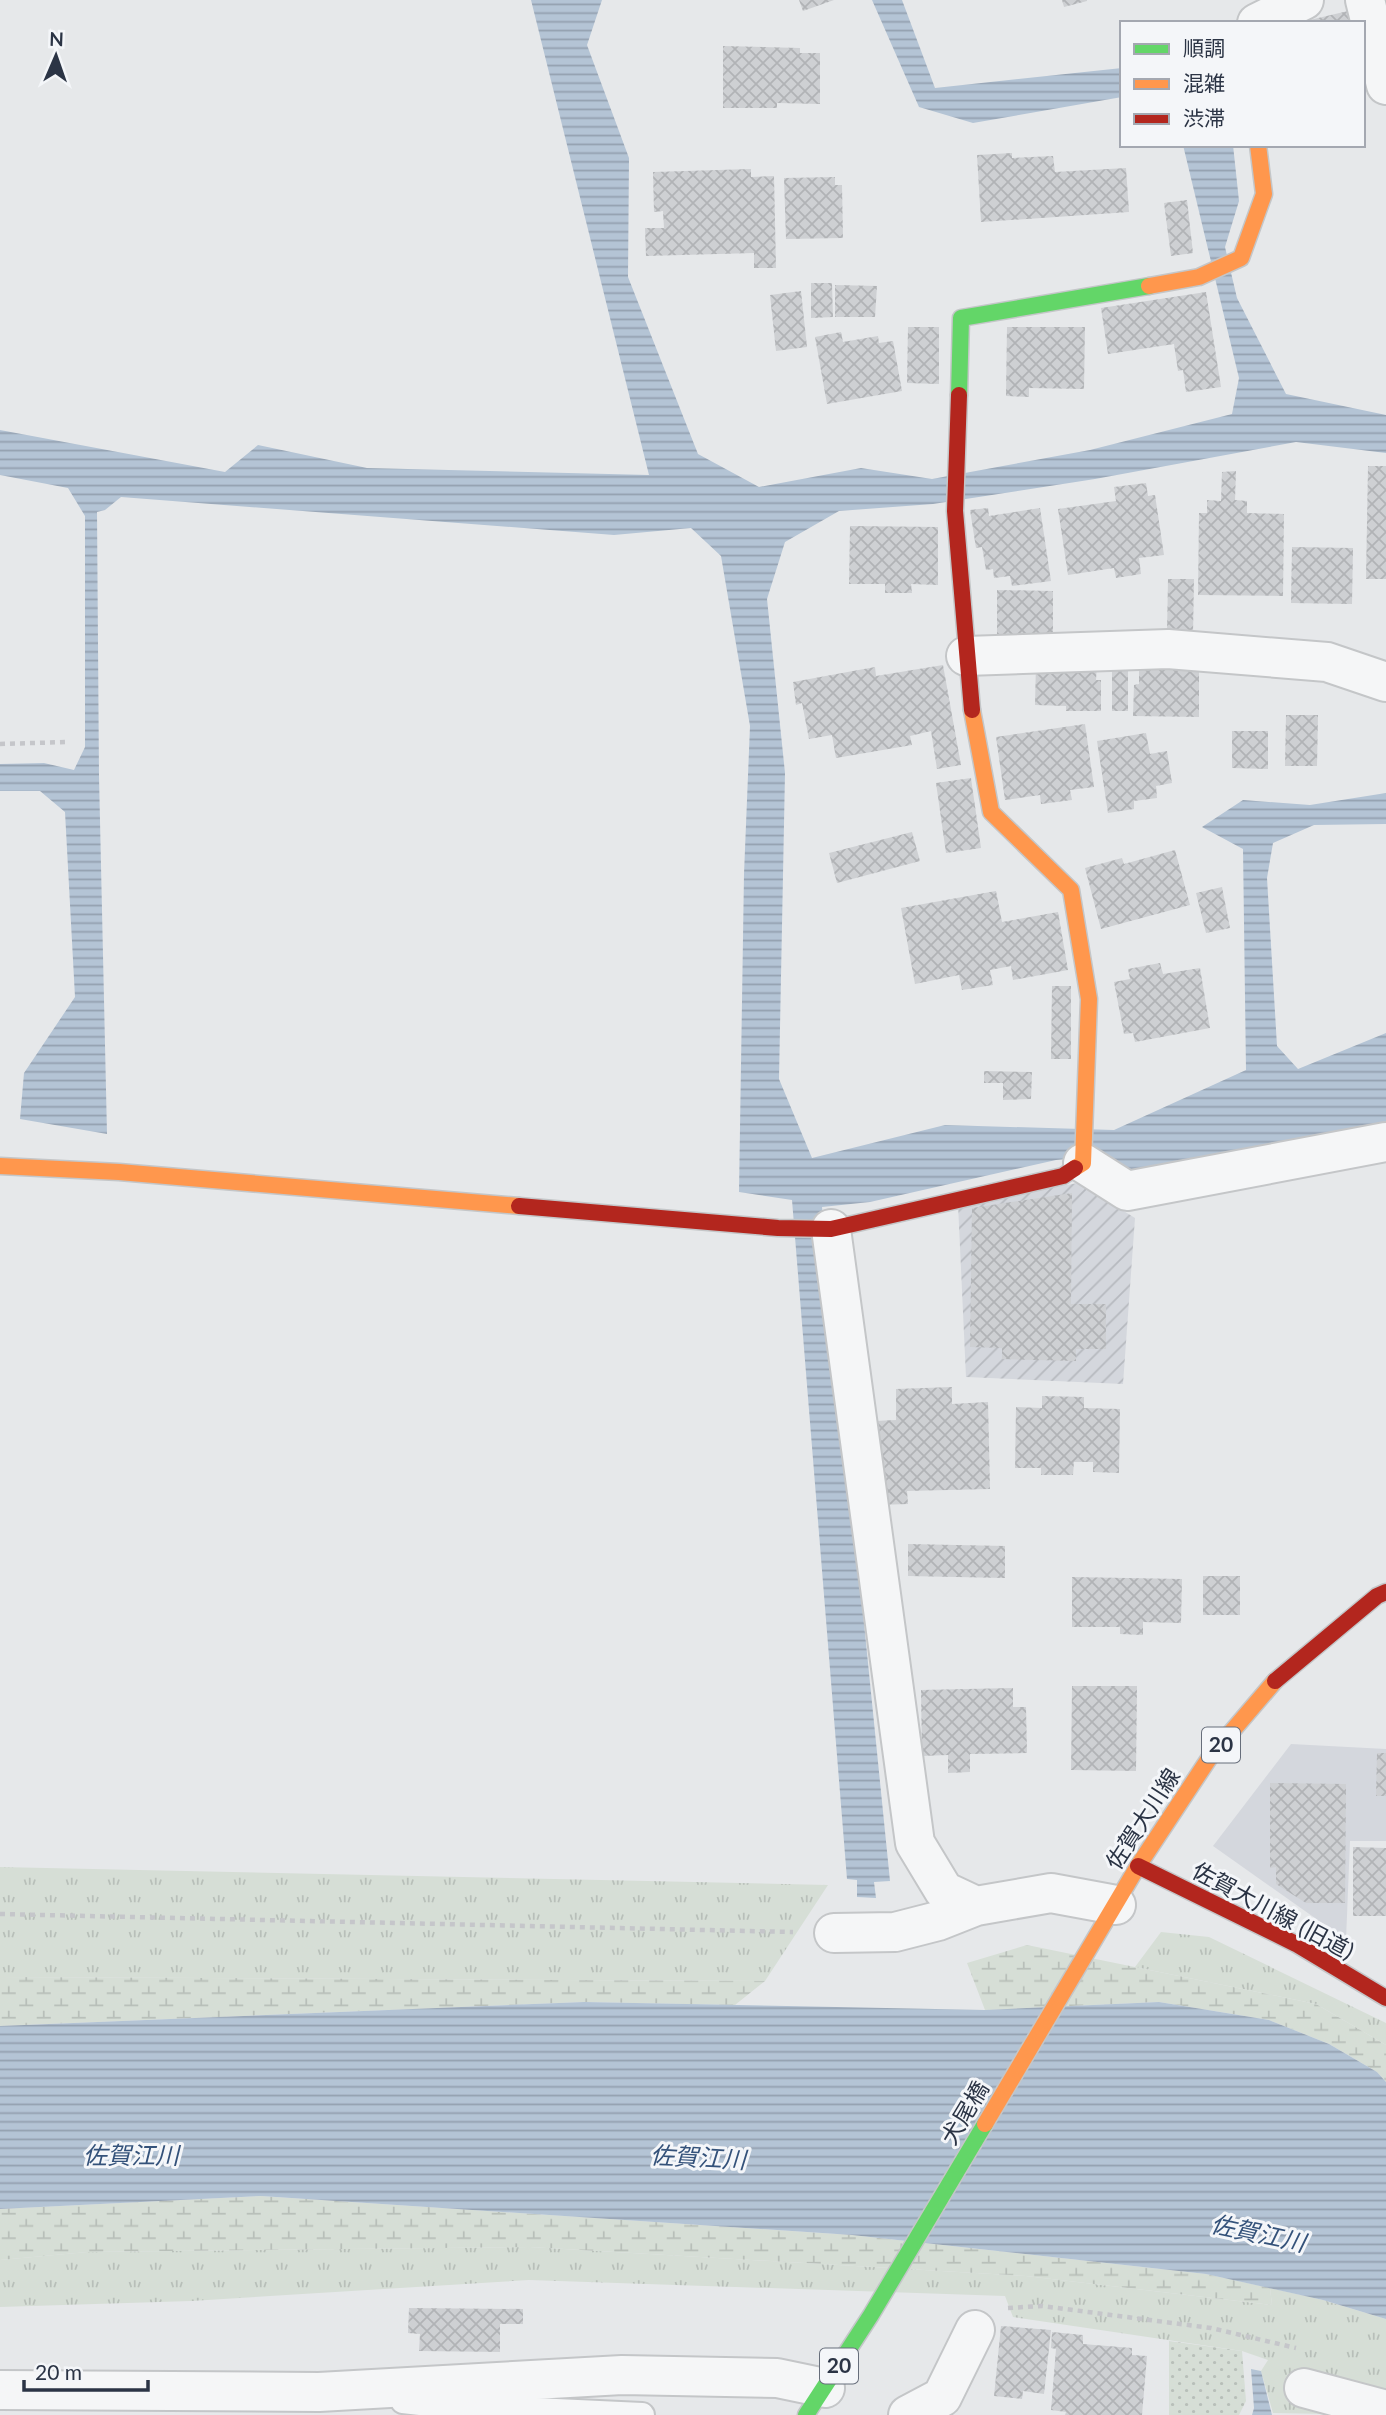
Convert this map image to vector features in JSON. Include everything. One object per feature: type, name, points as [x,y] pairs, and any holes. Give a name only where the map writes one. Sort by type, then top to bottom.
[{"type":"street","points":[[1261,21],[1304,0]]},
{"type":"street","points":[[1364,0],[1386,85]]},
{"type":"street","points":[[1083,1163],[1089,999],[1071,890],[991,812],[973,724],[955,511],[961,318],[1199,277],[1241,258],[1264,194],[1258,147]]},
{"type":"street","points":[[966,656],[1168,649],[1327,662],[1386,682]]},
{"type":"street","points":[[1083,1163],[1127,1191],[1386,1142]]},
{"type":"street","points":[[0,1166],[132,1174],[778,1228],[831,1229],[1063,1177],[1083,1163]]},
{"type":"street","points":[[831,1229],[915,1843],[944,1891],[976,1906]]},
{"type":"street","name":"佐賀大川線","points":[[1108,1920],[1138,1866],[1210,1757],[1278,1677],[1377,1596],[1386,1592]]},
{"type":"street","name":"佐賀大川線 (旧道)","points":[[1138,1866],[1296,1944],[1386,1998]]},
{"type":"street","points":[[834,1933],[895,1932],[938,1921],[976,1906],[1051,1893],[1108,1920]]},
{"type":"street","name":"犬尾橋","points":[[816,2402],[1108,1920]]},
{"type":"street","points":[[908,2415],[942,2397],[975,2330]]},
{"type":"street","points":[[0,2390],[319,2392],[622,2375],[777,2378],[816,2402]]},
{"type":"street","points":[[1304,2388],[1386,2410]]},
{"type":"lane","points":[[319,2392],[445,2406],[642,2415]]},
{"type":"path","points":[[0,744],[67,742]]},
{"type":"path","points":[[0,1914],[834,1933]]},
{"type":"path","points":[[975,2330],[1003,2308],[1042,2306],[1211,2328],[1305,2350]]},
{"type":"shaded area","points":[[1078,1183],[1135,1218],[1123,1384],[966,1377],[958,1204]]},
{"type":"shaded area","points":[[1291,1744],[1386,1749],[1386,1841],[1350,1841],[1346,1940],[1213,1846]]},
{"type":"green space","points":[[0,1867],[828,1885],[765,1981],[0,1977]]},
{"type":"green space","points":[[1161,1932],[1209,1937],[1386,2023],[1386,2045],[1316,2004],[1135,1967]]},
{"type":"green space","points":[[1027,1945],[1316,2004],[1386,2045],[1386,2082],[1377,2072],[1329,2044],[1269,2020],[1159,2002],[985,2010],[967,1963]]},
{"type":"green space","points":[[0,1977],[765,1981],[735,2005],[584,2002],[0,2026]]},
{"type":"green space","points":[[261,2196],[852,2235],[1206,2274],[1270,2288],[1272,2305],[1026,2276],[530,2247],[88,2252],[0,2260],[0,2209]]},
{"type":"green space","points":[[530,2247],[1026,2276],[1272,2305],[1270,2288],[1386,2319],[1386,2415],[1273,2413],[1261,2371],[1268,2360],[1242,2351],[1013,2317],[1005,2296],[529,2280],[191,2301],[0,2307],[0,2260],[87,2252]]},
{"type":"green space","points":[[1169,2341],[1242,2351],[1246,2401],[1239,2415],[1169,2415]]},
{"type":"water","points":[[531,0],[602,0],[587,45],[629,158],[628,277],[698,454],[759,487],[861,468],[932,479],[1090,450],[1232,414],[1239,378],[1183,147],[1233,147],[1239,201],[1225,247],[1237,298],[1286,394],[1386,415],[1386,453],[1296,442],[1095,479],[933,504],[839,511],[785,542],[767,599],[785,773],[779,1079],[812,1158],[945,1125],[1114,1130],[1246,1070],[1243,849],[1202,827],[1243,800],[1310,805],[1386,793],[1386,824],[1314,825],[1273,843],[1267,878],[1277,1046],[1298,1069],[1386,1033],[1386,1122],[1319,1137],[1123,1172],[1109,1155],[1056,1160],[870,1202],[822,1207],[890,1881],[874,1882],[876,1898],[857,1897],[857,1880],[847,1879],[792,1200],[739,1192],[744,874],[750,726],[721,556],[691,528],[614,535],[121,497],[105,510],[97,512],[99,776],[107,1134],[20,1119],[24,1073],[75,997],[65,812],[40,791],[0,791],[0,764],[44,763],[74,770],[85,747],[85,516],[68,488],[0,475],[0,430],[225,472],[258,445],[367,468],[649,475]]},
{"type":"water","points":[[872,0],[902,0],[935,88],[1120,68],[1120,97],[973,123],[919,107]]},
{"type":"water","name":"佐賀江川","points":[[584,2002],[985,2010],[1159,2002],[1269,2020],[1329,2044],[1377,2072],[1386,2082],[1386,2319],[1323,2300],[1206,2274],[852,2235],[261,2196],[0,2209],[0,2026]]},
{"type":"water","points":[[1251,2369],[1261,2371],[1272,2415],[1252,2415],[1254,2408]]},
{"type":"building","points":[[799,0],[834,0],[803,11]]},
{"type":"building","points":[[1062,0],[1087,0],[1087,1],[1064,7]]},
{"type":"building","points":[[1348,11],[1350,21],[1305,21]]},
{"type":"building","points":[[723,46],[800,48],[800,53],[820,53],[820,104],[777,103],[777,108],[723,108]]},
{"type":"building","points":[[1012,153],[1012,158],[1053,156],[1055,172],[1126,168],[1129,212],[981,222],[977,155]]},
{"type":"building","points":[[751,169],[751,177],[774,176],[776,268],[754,268],[754,253],[646,256],[645,228],[664,228],[663,211],[654,212],[653,172]]},
{"type":"building","points":[[835,177],[835,185],[842,185],[843,238],[786,239],[784,178]]},
{"type":"building","points":[[1187,200],[1193,253],[1171,256],[1164,203]]},
{"type":"building","points":[[811,283],[832,283],[833,317],[811,318]]},
{"type":"building","points":[[835,285],[877,286],[875,317],[835,317]]},
{"type":"building","points":[[801,291],[807,347],[776,351],[770,295]]},
{"type":"building","points":[[1206,292],[1221,387],[1186,392],[1183,370],[1178,371],[1174,344],[1108,354],[1101,308]]},
{"type":"building","points":[[908,327],[939,327],[939,384],[907,383]]},
{"type":"building","points":[[1007,327],[1085,327],[1084,389],[1029,388],[1029,397],[1006,396]]},
{"type":"building","points":[[841,332],[843,342],[878,336],[879,343],[893,341],[902,391],[827,404],[815,337]]},
{"type":"building","points":[[1368,466],[1386,466],[1386,579],[1366,579]]},
{"type":"building","points":[[1236,471],[1235,500],[1247,501],[1247,513],[1284,514],[1283,596],[1198,595],[1199,513],[1207,513],[1207,500],[1221,501],[1222,472]]},
{"type":"building","points":[[1146,483],[1148,496],[1155,495],[1164,555],[1139,558],[1141,574],[1116,578],[1114,568],[1068,575],[1058,509],[1116,501],[1114,487]]},
{"type":"building","points":[[988,508],[989,516],[1040,508],[1051,581],[1012,586],[1010,576],[994,578],[993,569],[986,570],[982,547],[976,548],[970,510]]},
{"type":"building","points":[[850,526],[938,527],[938,585],[911,584],[912,593],[885,593],[885,584],[849,584]]},
{"type":"building","points":[[1292,547],[1353,548],[1352,604],[1291,603]]},
{"type":"building","points":[[1168,579],[1194,579],[1193,634],[1167,633]]},
{"type":"building","points":[[997,590],[1053,591],[1053,639],[997,638]]},
{"type":"building","points":[[1036,663],[1097,664],[1096,680],[1101,680],[1101,711],[1066,711],[1066,706],[1035,705]]},
{"type":"building","points":[[1139,664],[1199,665],[1199,717],[1133,716],[1134,685],[1139,684]]},
{"type":"building","points":[[943,665],[961,765],[937,769],[931,731],[910,736],[912,745],[836,758],[832,735],[809,739],[802,703],[796,705],[793,682],[875,667],[876,676]]},
{"type":"building","points":[[1112,668],[1128,668],[1128,711],[1112,711]]},
{"type":"building","points":[[1286,715],[1318,715],[1317,766],[1285,766]]},
{"type":"building","points":[[1085,724],[1094,787],[1070,790],[1072,800],[1041,804],[1040,795],[1005,800],[996,737]]},
{"type":"building","points":[[1232,731],[1268,731],[1268,769],[1232,768]]},
{"type":"building","points":[[1146,733],[1150,754],[1167,751],[1172,783],[1156,786],[1157,798],[1134,801],[1134,809],[1108,813],[1097,741]]},
{"type":"building","points":[[971,778],[981,848],[946,853],[936,783]]},
{"type":"building","points":[[912,832],[920,861],[837,883],[829,853]]},
{"type":"building","points":[[1175,850],[1190,905],[1101,929],[1085,868],[1122,858],[1124,864]]},
{"type":"building","points":[[1222,887],[1230,928],[1206,933],[1196,893]]},
{"type":"building","points":[[996,891],[1002,922],[1058,912],[1068,970],[1013,980],[1011,966],[990,970],[993,985],[962,990],[959,975],[915,984],[901,908]]},
{"type":"building","points":[[1160,963],[1163,974],[1200,968],[1210,1028],[1135,1042],[1133,1033],[1124,1034],[1114,982],[1130,979],[1128,969]]},
{"type":"building","points":[[1052,986],[1071,986],[1071,1059],[1051,1059]]},
{"type":"building","points":[[984,1071],[1032,1072],[1031,1099],[1003,1100],[1003,1083],[984,1083]]},
{"type":"building","points":[[1072,1193],[1071,1304],[1106,1304],[1106,1349],[1076,1349],[1076,1361],[1002,1359],[1002,1348],[970,1347],[972,1208]]},
{"type":"building","points":[[952,1387],[952,1404],[988,1402],[990,1489],[907,1491],[908,1504],[878,1505],[875,1421],[896,1420],[896,1389]]},
{"type":"building","points":[[1042,1396],[1084,1397],[1084,1408],[1120,1409],[1119,1473],[1093,1472],[1093,1462],[1074,1462],[1073,1475],[1041,1475],[1041,1468],[1015,1468],[1016,1407],[1042,1408]]},
{"type":"building","points":[[908,1544],[1005,1546],[1005,1578],[908,1576]]},
{"type":"building","points":[[1203,1576],[1240,1576],[1240,1615],[1203,1615]]},
{"type":"building","points":[[1072,1577],[1182,1579],[1181,1623],[1143,1622],[1143,1635],[1120,1634],[1120,1627],[1072,1627]]},
{"type":"building","points":[[1072,1686],[1137,1686],[1136,1771],[1071,1770]]},
{"type":"building","points":[[1013,1688],[1013,1707],[1026,1707],[1027,1753],[970,1754],[970,1772],[948,1773],[948,1755],[922,1756],[921,1690]]},
{"type":"building","points":[[1377,1753],[1386,1753],[1386,1796],[1376,1796]]},
{"type":"building","points":[[1270,1783],[1346,1784],[1345,1903],[1306,1903],[1276,1884],[1276,1867],[1270,1868]]},
{"type":"building","points":[[1353,1847],[1386,1848],[1386,1916],[1353,1916]]},
{"type":"building","points":[[409,2308],[523,2309],[523,2324],[500,2324],[500,2352],[419,2351],[420,2334],[408,2333]]},
{"type":"building","points":[[1001,2326],[1051,2330],[1044,2394],[1023,2391],[1022,2399],[994,2396]]},
{"type":"building","points":[[1052,2332],[1083,2335],[1083,2344],[1132,2348],[1132,2355],[1147,2356],[1142,2415],[1065,2415],[1066,2412],[1051,2410],[1056,2349],[1051,2348]]},
{"type":"traffic: fast","points":[[959,395],[961,318],[1149,286]]},
{"type":"traffic: fast","points":[[806,2415],[871,2315],[985,2124]]},
{"type":"traffic: slow","points":[[1149,286],[1199,277],[1241,258],[1264,194],[1258,147]]},
{"type":"traffic: slow","points":[[972,710],[991,812],[1071,890],[1089,999],[1083,1163],[1075,1168]]},
{"type":"traffic: slow","points":[[0,1166],[119,1172],[519,1206]]},
{"type":"traffic: slow","points":[[985,2124],[1138,1866],[1210,1757],[1275,1681]]},
{"type":"traffic: jam","points":[[959,395],[955,511],[972,710]]},
{"type":"traffic: jam","points":[[519,1206],[778,1228],[831,1229],[1063,1176],[1075,1168]]},
{"type":"traffic: jam","points":[[1275,1681],[1377,1596],[1386,1592]]},
{"type":"traffic: jam","points":[[1138,1866],[1296,1944],[1386,1998]]}]
